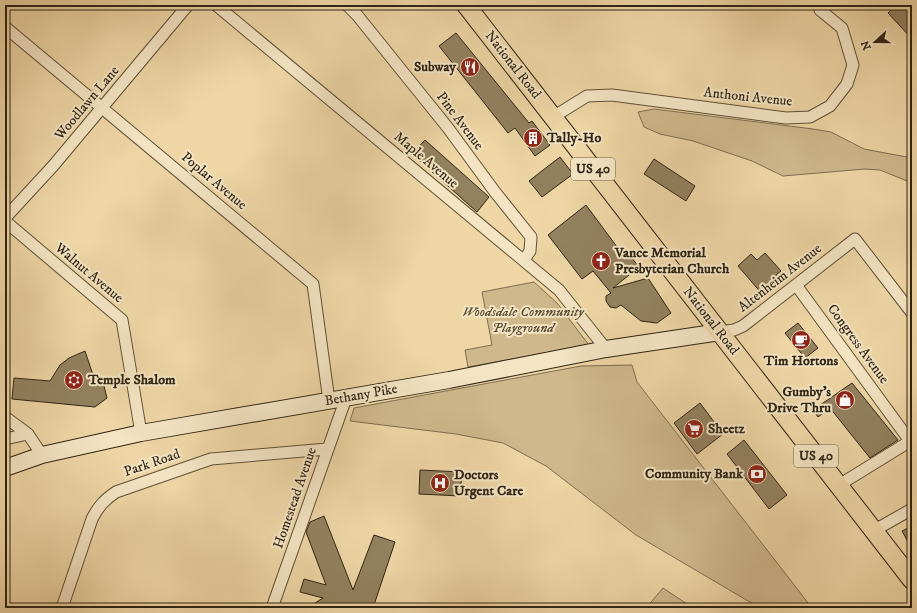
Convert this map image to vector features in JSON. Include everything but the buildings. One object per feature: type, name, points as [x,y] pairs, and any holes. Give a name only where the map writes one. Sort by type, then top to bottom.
[{"type":"main road","name":"National Road","points":[[466,5],[875,530],[912,580]]},
{"type":"main road","name":"Bethany Pike","points":[[5,468],[42,455],[141,433],[450,380],[606,349],[720,332]]},
{"type":"street","name":"Woodlawn Lane","points":[[5,218],[53,166],[188,5]]},
{"type":"street","name":"Maple Avenue","points":[[216,5],[559,290],[606,349]]},
{"type":"street","name":"Pine Avenue","points":[[347,5],[357,15],[448,128],[530,237],[530,251],[524,260]]},
{"type":"street","name":"Anthoni Avenue","points":[[553,118],[587,96],[612,95],[786,118],[810,117],[830,106],[847,84],[853,65],[842,28],[820,10]]},
{"type":"street","name":"Poplar Avenue","points":[[5,27],[313,284],[329,401]]},
{"type":"street","name":"Walnut Avenue","points":[[5,221],[122,320],[141,433]]},
{"type":"street","name":"Altenheim Avenue","points":[[720,332],[734,330],[743,326],[855,239],[912,313]]},
{"type":"street","name":"Congress Avenue","points":[[796,285],[911,440]]},
{"type":"street","name":"Homestead Avenue","points":[[272,608],[346,398]]},
{"type":"street","points":[[5,417],[28,434],[42,455]]},
{"type":"street","points":[[5,439],[28,434]]},
{"type":"street","points":[[839,485],[911,440]]},
{"type":"street","name":"Park Road","points":[[62,608],[92,520],[98,508],[105,499],[116,492],[211,458],[327,449]]},
{"type":"street","points":[[875,530],[912,509]]},
{"type":"green space","points":[[654,109],[831,132],[864,149],[912,158],[912,183],[880,170],[865,169],[783,176],[752,161],[693,141],[660,134],[644,127],[638,112]]},
{"type":"green space","name":"Woodsdale Community Playground","points":[[534,282],[557,303],[589,345],[468,367],[465,350],[492,345],[482,292]]},
{"type":"green space","points":[[632,365],[637,382],[812,608],[760,608],[636,535],[546,466],[503,443],[456,434],[350,421],[354,408],[581,366]]},
{"type":"green space","points":[[663,588],[687,604],[684,608],[646,608]]},
{"type":"place","name":"Subway","points":[[470,67]]},
{"type":"place","name":"Tally-Ho","points":[[533,138]]},
{"type":"place","name":"Vance Memorial Presbyterian Church","points":[[601,261]]},
{"type":"place","name":"Tim Hortons","points":[[801,340]]},
{"type":"place","name":"Temple Shalom","points":[[74,380]]},
{"type":"place","name":"Gumby's Drive Thru","points":[[845,400]]},
{"type":"place","name":"Sheetz","points":[[694,429]]},
{"type":"place","name":"Community Bank","points":[[757,474]]},
{"type":"place","name":"Doctors Urgent Care","points":[[440,483]]}]
